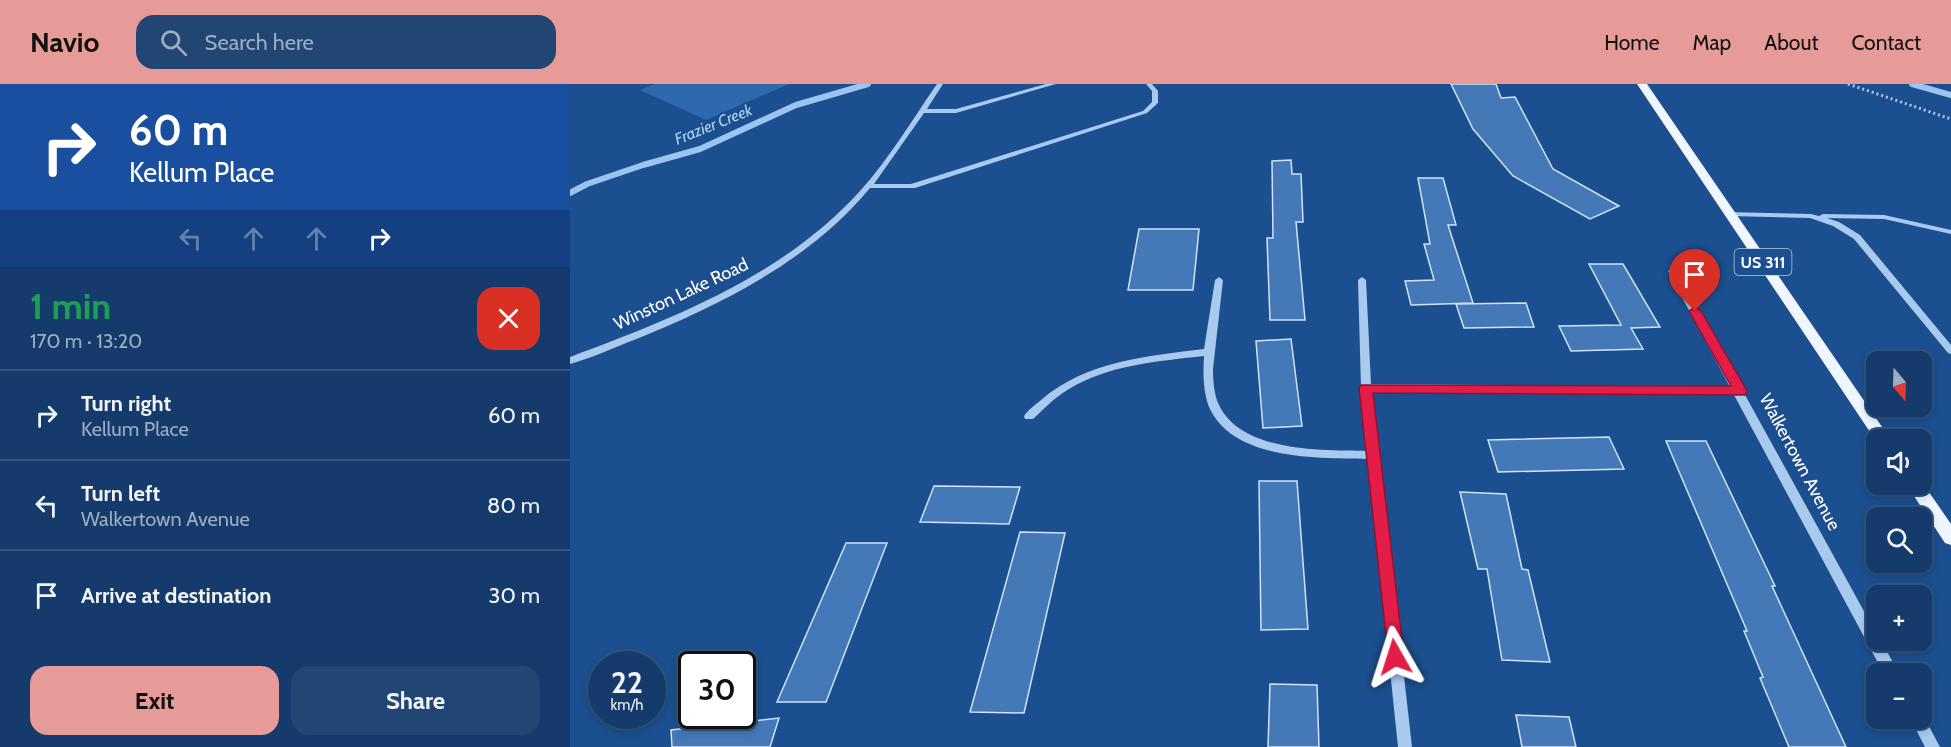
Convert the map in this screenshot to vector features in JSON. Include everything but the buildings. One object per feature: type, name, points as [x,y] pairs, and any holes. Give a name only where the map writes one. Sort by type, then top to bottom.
[{"type":"main road","name":"US 311","points":[[1642,84],[1877,429]]},
{"type":"main road","points":[[1922,495],[1951,538]]},
{"type":"street","name":"Winston Lake Road","points":[[570,361],[667,322],[764,273],[825,230],[868,186],[940,84]]},
{"type":"street","points":[[922,111],[956,111],[1053,84]]},
{"type":"street","points":[[868,186],[912,186],[1145,112],[1155,103],[1155,91],[1149,84]]},
{"type":"street","points":[[1730,214],[1884,217],[1951,232]]},
{"type":"street","points":[[1811,216],[1836,224],[1857,237],[1951,351]]},
{"type":"street","name":"Walkertown Avenue","points":[[1672,271],[1740,391],[1886,663]]},
{"type":"street","points":[[1219,280],[1208,381],[1215,405],[1229,428],[1266,446],[1306,452],[1373,455]]},
{"type":"street","points":[[1362,280],[1366,388],[1405,747]]},
{"type":"street","points":[[1029,416],[1066,386],[1094,375],[1159,358],[1211,352]]},
{"type":"street","points":[[1366,388],[1740,391]]},
{"type":"street","points":[[1923,729],[1933,747]]},
{"type":"path","points":[[1848,84],[1951,119]]},
{"type":"shaded area","points":[[655,84],[789,84],[706,120],[640,90]]},
{"type":"waterway","name":"Frazier Creek","points":[[570,193],[587,184],[643,165],[700,149],[796,105],[868,84]]},
{"type":"waterway","points":[[1912,84],[1951,95]]},
{"type":"route","points":[[1395,657],[1366,388],[1740,391],[1695,311]]}]
